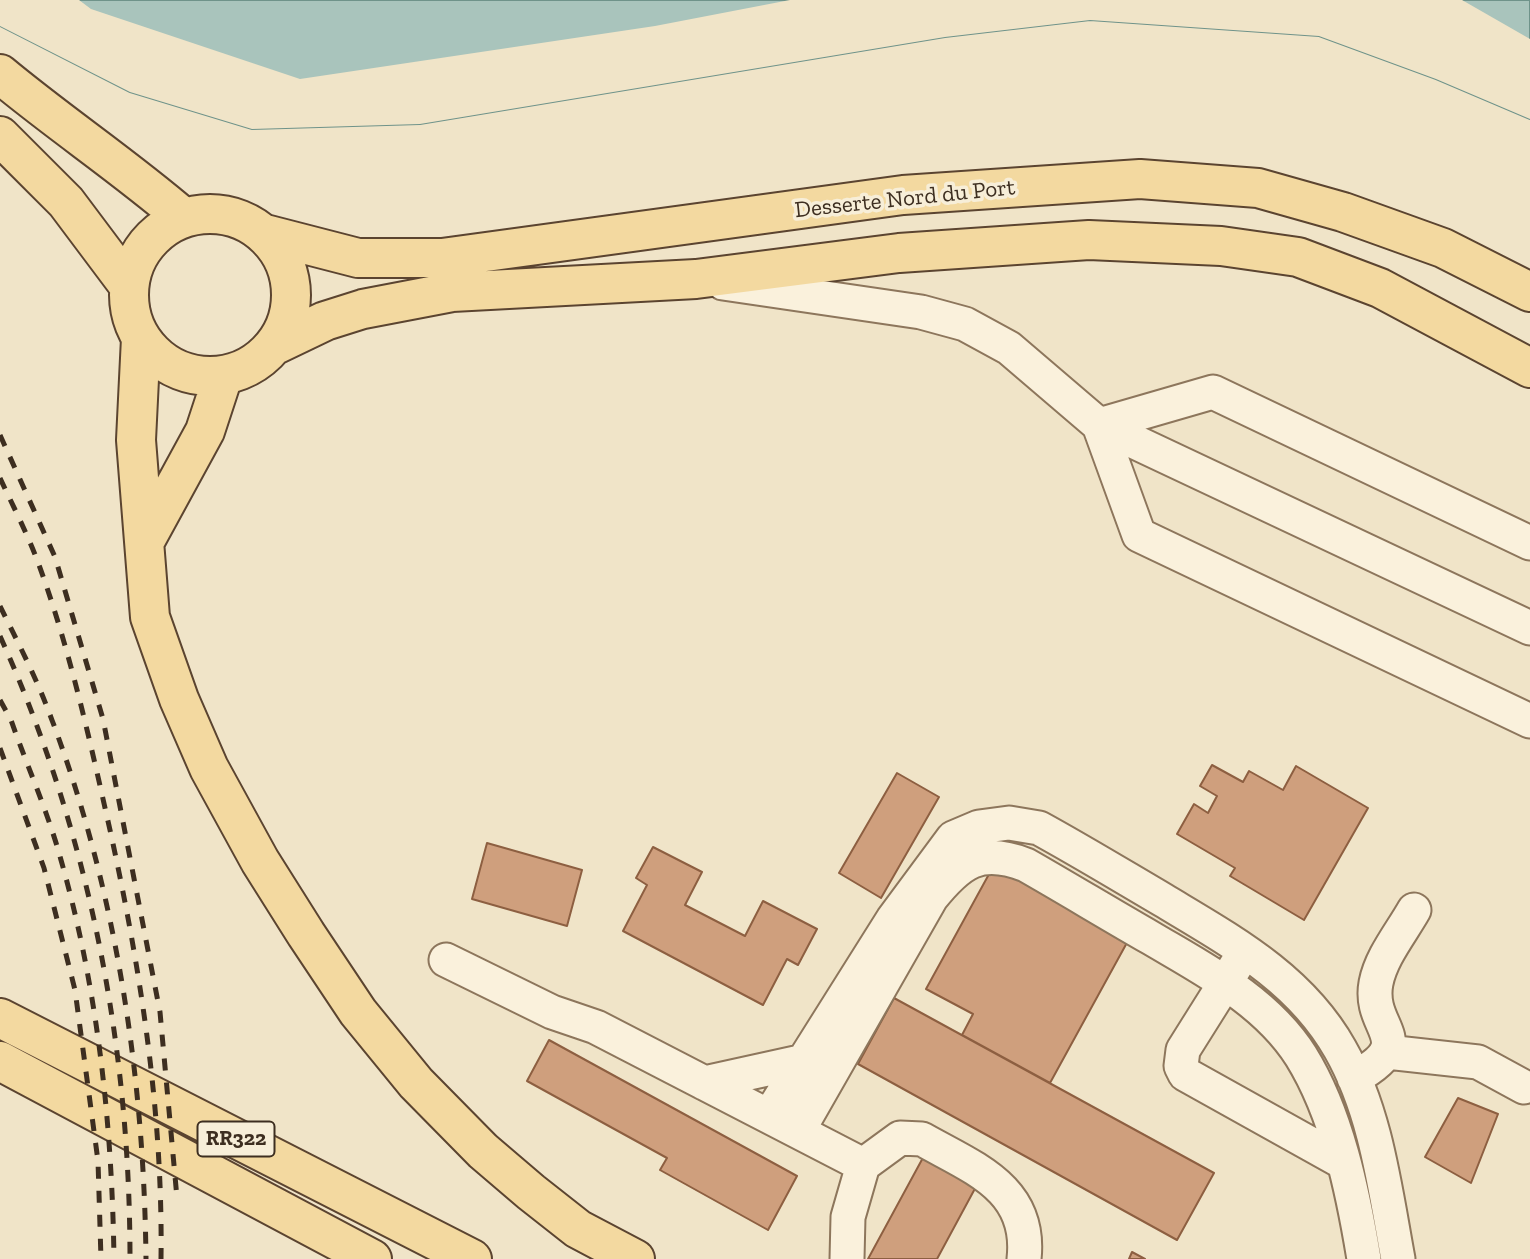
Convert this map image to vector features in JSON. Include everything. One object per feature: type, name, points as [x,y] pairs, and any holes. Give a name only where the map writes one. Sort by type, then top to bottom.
[{"type":"main road","points":[[0,74],[56,121],[139,179],[184,218]]},
{"type":"main road","points":[[0,136],[66,202],[95,236],[129,286]]},
{"type":"main road","name":"Desserte Nord du Port","points":[[265,234],[358,258],[442,258],[903,195],[1140,179],[1258,188],[1342,212],[1443,248],[1530,292]]},
{"type":"main road","points":[[218,214],[250,224],[265,234],[283,258],[292,287],[286,327],[275,345],[261,360],[243,370],[223,376],[204,376],[168,365],[141,338],[134,322],[129,286],[133,268],[147,244],[167,225],[184,218],[218,214]]},
{"type":"main road","points":[[275,345],[296,333],[354,311],[452,292],[696,279],[899,253],[1089,240],[1221,247],[1298,257],[1380,288],[1530,368]]},
{"type":"main road","points":[[141,338],[136,440],[150,617],[179,699],[209,768],[260,861],[358,1013],[416,1083],[483,1151],[587,1244],[635,1259]]},
{"type":"main road","points":[[145,541],[205,431],[223,376]]},
{"type":"main road","name":"RR322","points":[[0,1018],[472,1259]]},
{"type":"main road","name":"RR322","points":[[0,1061],[372,1259]]},
{"type":"lane","points":[[696,279],[921,312],[965,324],[1009,348],[1099,425],[1530,628]]},
{"type":"lane","points":[[1099,425],[1213,392],[1530,543]]},
{"type":"lane","points":[[1099,425],[1139,535],[1530,721]]},
{"type":"lane","points":[[783,1123],[953,838],[979,827],[1009,823],[1039,828],[1246,951],[1275,971],[1308,1004],[1342,1051],[1369,1120],[1398,1259]]},
{"type":"lane","points":[[783,1123],[804,1061],[922,893],[970,862],[990,856],[1006,857],[1026,865],[1226,983],[1271,1018],[1300,1055],[1319,1091],[1341,1161],[1364,1259]]},
{"type":"lane","points":[[1354,1078],[1379,1065],[1387,1052],[1388,1037],[1375,985],[1381,966],[1414,910]]},
{"type":"lane","points":[[1246,951],[1183,1050],[1181,1066],[1185,1074],[1341,1161]]},
{"type":"lane","points":[[446,960],[541,1007],[596,1027],[863,1165]]},
{"type":"lane","points":[[1387,1052],[1478,1062],[1524,1087]]},
{"type":"lane","points":[[704,1083],[804,1061]]},
{"type":"lane","points":[[848,1259],[848,1217],[863,1165],[900,1138],[916,1137],[992,1178],[1004,1189],[1021,1219],[1025,1242],[1024,1259]]},
{"type":"water","points":[[0,0],[1530,0],[1530,119],[1436,79],[1319,36],[1090,20],[945,37],[420,124],[252,129],[130,92],[0,26]]},
{"type":"pier","points":[[0,0],[79,0],[91,9],[300,79],[655,26],[790,0],[1462,0],[1530,39],[1530,119],[1436,79],[1319,36],[1090,20],[945,37],[420,124],[252,129],[130,92],[0,26]]},
{"type":"building","points":[[1212,765],[1243,782],[1249,771],[1283,790],[1296,766],[1368,808],[1304,920],[1230,876],[1235,868],[1177,834],[1194,804],[1208,813],[1217,796],[1200,786]]},
{"type":"building","points":[[897,773],[939,797],[881,898],[839,873]]},
{"type":"building","points":[[487,843],[582,870],[567,926],[472,899]]},
{"type":"building","points":[[653,847],[702,872],[685,905],[745,936],[763,901],[817,929],[798,965],[787,959],[763,1005],[623,931],[647,885],[636,878]]},
{"type":"building","points":[[994,865],[1129,939],[1050,1083],[962,1035],[973,1014],[926,989]]},
{"type":"building","points":[[894,998],[1214,1173],[1177,1240],[858,1064]]},
{"type":"building","points":[[549,1040],[797,1176],[768,1230],[660,1170],[667,1158],[527,1081]]},
{"type":"building","points":[[1458,1098],[1498,1114],[1471,1183],[1425,1157]]},
{"type":"building","points":[[925,1154],[978,1183],[937,1259],[868,1259]]},
{"type":"building","points":[[1132,1252],[1145,1259],[1129,1259]]},
{"type":"railway","points":[[0,435],[55,557],[103,719],[160,1012],[177,1198]]},
{"type":"railway","points":[[0,478],[35,554],[70,663],[121,883],[140,989],[154,1097],[161,1205],[161,1259]]},
{"type":"railway","points":[[0,606],[42,694],[71,773],[108,909],[132,1048],[144,1189],[146,1259]]},
{"type":"railway","points":[[0,636],[31,710],[58,786],[98,940],[122,1098],[130,1259]]},
{"type":"railway","points":[[0,700],[11,720],[56,842],[85,958],[106,1108],[114,1259]]},
{"type":"railway","points":[[0,748],[44,868],[75,990],[98,1161],[101,1259]]}]
